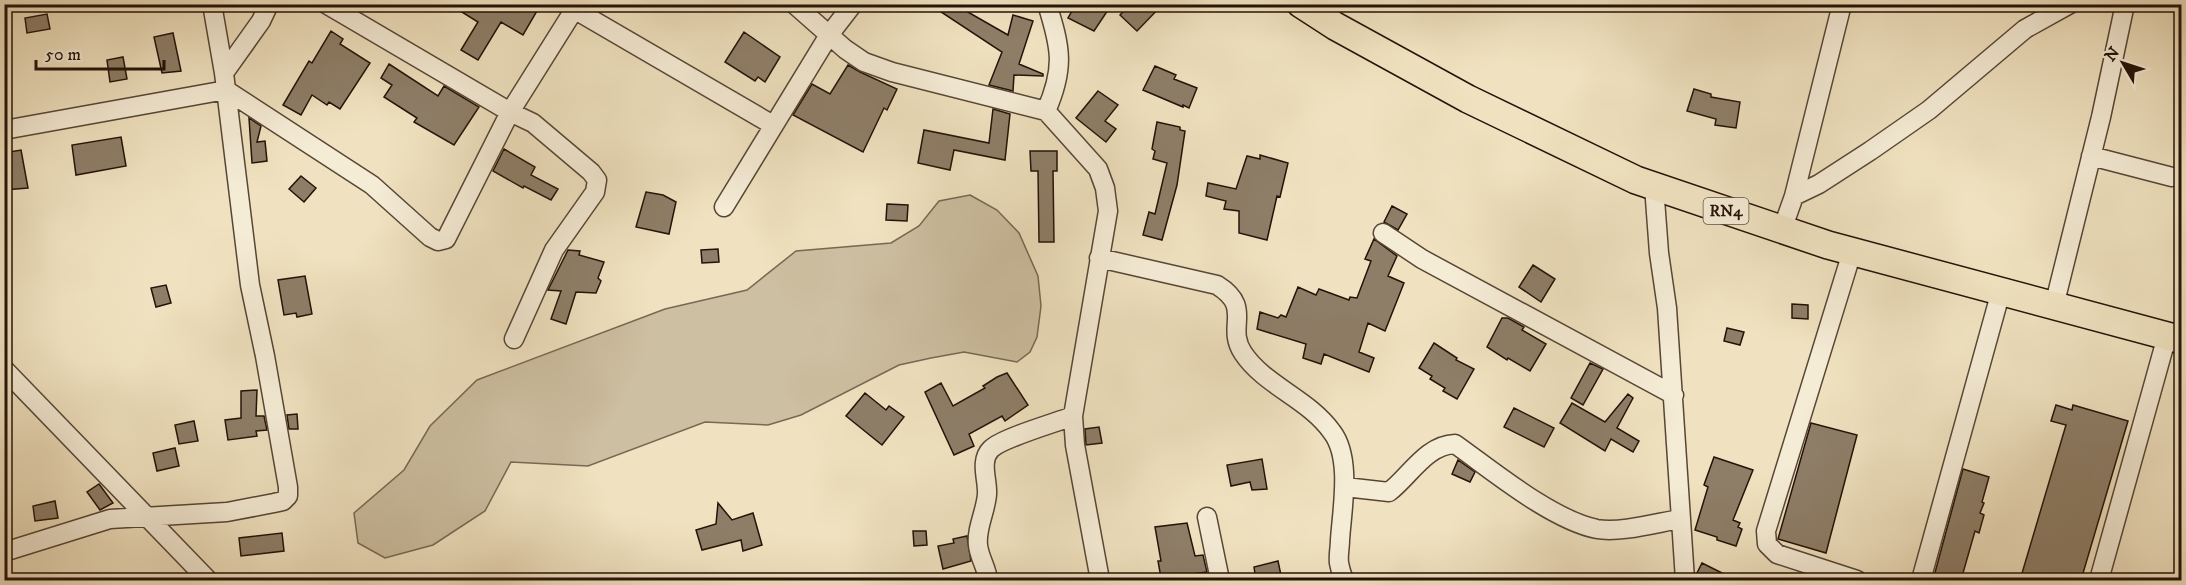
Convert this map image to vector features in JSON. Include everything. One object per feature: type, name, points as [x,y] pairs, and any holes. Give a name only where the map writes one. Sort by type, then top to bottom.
[{"type":"highway","name":"RN4","points":[[1301,4],[1468,99],[1604,165],[1654,186],[1852,252],[2174,338]]},
{"type":"street","points":[[4,552],[110,519],[227,512],[283,501],[288,496],[267,367],[248,275],[225,82],[212,4]]},
{"type":"street","points":[[4,130],[225,82],[269,4]]},
{"type":"street","points":[[326,4],[510,112],[533,123],[591,172],[597,180],[595,192],[554,250],[514,339]]},
{"type":"street","points":[[794,4],[864,62],[892,72],[1046,111],[1098,168],[1105,188],[1108,211],[1073,417],[1075,445],[1100,580]]},
{"type":"street","points":[[724,207],[829,35],[853,4]]},
{"type":"street","points":[[1046,111],[1058,78],[1060,58],[1047,4]]},
{"type":"street","points":[[1782,230],[1794,196],[1842,4]]},
{"type":"street","points":[[1794,196],[1819,184],[1929,110],[2025,29],[2070,4]]},
{"type":"street","points":[[2054,306],[2125,4]]},
{"type":"street","points":[[225,82],[372,185],[430,237],[438,241],[446,239],[510,112],[570,8],[773,125]]},
{"type":"street","points":[[2091,156],[2172,177]]},
{"type":"street","points":[[1654,186],[1674,395],[1685,580]]},
{"type":"street","points":[[1383,233],[1422,259],[1674,395]]},
{"type":"street","points":[[1852,252],[1766,531],[1767,544],[1777,554],[1857,580]]},
{"type":"street","points":[[1099,258],[1217,285],[1230,293],[1237,306],[1237,338],[1241,351],[1252,364],[1315,413],[1334,433],[1342,456],[1345,487],[1338,561],[1344,580]]},
{"type":"street","points":[[1921,580],[2001,291]]},
{"type":"street","points":[[2099,580],[2174,338]]},
{"type":"street","points":[[4,369],[208,580]]},
{"type":"street","points":[[988,580],[978,545],[988,492],[986,456],[991,448],[1017,436],[1073,417]]},
{"type":"street","points":[[1345,487],[1389,492],[1434,450],[1444,444],[1455,444],[1530,497],[1576,522],[1599,529],[1680,519]]},
{"type":"street","points":[[1207,517],[1220,580]]},
{"type":"shaded area","points":[[970,195],[997,210],[1019,233],[1038,276],[1041,306],[1037,337],[1030,352],[1017,362],[964,352],[931,358],[899,365],[801,415],[768,425],[705,422],[588,466],[511,462],[485,511],[433,545],[385,558],[358,543],[354,513],[404,470],[430,426],[477,380],[665,309],[747,290],[796,251],[891,243],[919,226],[939,201]]},
{"type":"building","points":[[449,4],[541,4],[523,35],[501,22],[478,60],[461,50],[478,22]]},
{"type":"building","points":[[929,4],[954,4],[1008,35],[1013,15],[1033,21],[1019,64],[1043,76],[1014,75],[1013,91],[989,85],[1002,52]]},
{"type":"building","points":[[1076,4],[1112,4],[1094,31],[1068,18]]},
{"type":"building","points":[[1130,4],[1163,4],[1137,31],[1120,15]]},
{"type":"building","points":[[47,14],[50,29],[27,33],[25,18]]},
{"type":"building","points":[[331,31],[343,39],[340,44],[370,63],[340,109],[329,102],[327,105],[312,95],[301,115],[283,105],[309,61],[312,63]]},
{"type":"building","points":[[744,32],[780,57],[765,82],[758,77],[755,81],[725,62]]},
{"type":"building","points":[[173,33],[181,71],[162,73],[154,37]]},
{"type":"building","points":[[123,57],[127,79],[110,82],[107,60]]},
{"type":"building","points":[[389,64],[438,96],[444,86],[479,107],[454,145],[414,122],[417,118],[384,97],[392,85],[381,78]]},
{"type":"building","points":[[848,65],[897,89],[887,110],[884,108],[863,152],[793,115],[812,84],[830,94]]},
{"type":"building","points":[[1155,66],[1176,75],[1174,79],[1197,88],[1189,108],[1143,90]]},
{"type":"building","points":[[1694,89],[1711,94],[1711,97],[1740,102],[1736,128],[1715,125],[1716,119],[1687,111]]},
{"type":"building","points":[[1098,91],[1118,105],[1105,121],[1116,129],[1106,142],[1076,118]]},
{"type":"building","points":[[993,109],[1010,114],[1005,160],[954,150],[950,170],[918,163],[924,130],[989,143]]},
{"type":"building","points":[[249,118],[261,126],[257,142],[265,141],[267,161],[252,163]]},
{"type":"building","points":[[1157,122],[1180,127],[1180,130],[1185,131],[1177,185],[1162,240],[1143,235],[1149,212],[1155,214],[1167,163],[1153,159],[1155,151],[1152,149]]},
{"type":"building","points":[[121,137],[126,166],[76,175],[72,145]]},
{"type":"building","points":[[504,149],[535,167],[531,175],[558,189],[551,200],[493,171]]},
{"type":"building","points":[[21,150],[28,188],[4,190],[4,153]]},
{"type":"building","points":[[1030,151],[1057,151],[1057,171],[1053,171],[1054,242],[1039,242],[1038,171],[1031,171]]},
{"type":"building","points":[[1260,155],[1288,163],[1280,197],[1277,196],[1267,240],[1239,233],[1239,211],[1224,209],[1226,201],[1206,196],[1208,183],[1236,189],[1247,156],[1260,159]]},
{"type":"building","points":[[301,176],[316,188],[304,202],[289,189]]},
{"type":"building","points":[[646,192],[663,195],[676,202],[669,234],[636,227]]},
{"type":"building","points":[[887,204],[908,205],[907,221],[886,220]]},
{"type":"building","points":[[1392,206],[1407,214],[1398,230],[1384,222]]},
{"type":"building","points":[[1374,239],[1397,256],[1388,276],[1404,283],[1385,331],[1368,323],[1359,352],[1374,358],[1369,372],[1324,354],[1321,364],[1303,358],[1306,344],[1257,329],[1260,312],[1278,318],[1281,315],[1286,317],[1298,287],[1316,295],[1319,289],[1349,300],[1350,297],[1357,298],[1371,261],[1365,259]]},
{"type":"building","points":[[718,249],[719,262],[702,263],[701,250]]},
{"type":"building","points":[[568,250],[580,251],[579,255],[604,262],[598,278],[601,281],[596,293],[576,292],[566,324],[551,319],[561,291],[548,290]]},
{"type":"building","points":[[1533,265],[1555,279],[1541,302],[1519,287]]},
{"type":"building","points":[[305,276],[312,314],[297,317],[296,313],[284,315],[278,280]]},
{"type":"building","points":[[166,285],[171,303],[156,307],[151,288]]},
{"type":"building","points":[[1792,304],[1808,305],[1808,319],[1792,318]]},
{"type":"building","points":[[1502,318],[1508,318],[1524,327],[1522,330],[1546,344],[1530,371],[1487,347]]},
{"type":"building","points":[[1727,328],[1744,332],[1740,345],[1724,341]]},
{"type":"building","points":[[1434,343],[1457,358],[1456,360],[1474,369],[1457,399],[1443,391],[1445,388],[1430,379],[1432,376],[1419,368]]},
{"type":"building","points":[[1590,363],[1603,369],[1583,405],[1571,398]]},
{"type":"building","points":[[1007,373],[1028,405],[1005,421],[1002,416],[969,434],[974,446],[954,455],[925,392],[941,383],[953,406],[985,388],[983,386],[997,377]]},
{"type":"building","points":[[257,390],[256,416],[264,416],[267,430],[256,431],[257,436],[228,440],[225,420],[241,418],[241,391]]},
{"type":"building","points":[[865,393],[886,410],[889,406],[904,417],[882,445],[846,416]]},
{"type":"building","points":[[1628,394],[1633,398],[1617,428],[1639,441],[1633,452],[1611,439],[1605,451],[1560,423],[1572,403],[1605,422]]},
{"type":"building","points":[[2056,405],[2072,410],[2073,405],[2128,421],[2081,580],[2020,580],[2066,425],[2051,421]]},
{"type":"building","points":[[1514,408],[1554,428],[1544,447],[1504,427]]},
{"type":"building","points":[[297,414],[298,429],[289,429],[287,415]]},
{"type":"building","points":[[194,421],[198,441],[179,444],[175,425]]},
{"type":"building","points":[[1811,423],[1857,435],[1826,553],[1778,539]]},
{"type":"building","points":[[1099,427],[1102,443],[1086,445],[1085,429]]},
{"type":"building","points":[[175,448],[179,466],[157,471],[153,453]]},
{"type":"building","points":[[1714,457],[1753,470],[1733,520],[1740,523],[1738,527],[1742,529],[1736,546],[1695,530],[1708,487],[1704,485]]},
{"type":"building","points":[[1262,459],[1267,489],[1252,490],[1250,482],[1231,486],[1227,465]]},
{"type":"building","points":[[1458,460],[1475,472],[1470,482],[1452,474]]},
{"type":"building","points":[[1963,469],[1989,477],[1980,513],[1984,515],[1979,533],[1975,531],[1961,580],[1933,580]]},
{"type":"building","points":[[99,484],[113,503],[100,510],[87,492]]},
{"type":"building","points":[[55,501],[58,518],[35,521],[33,506]]},
{"type":"building","points":[[718,503],[732,520],[753,513],[762,545],[743,551],[741,540],[702,550],[696,530],[716,524]]},
{"type":"building","points":[[1187,523],[1195,556],[1203,555],[1207,572],[1161,578],[1158,561],[1161,561],[1155,527]]},
{"type":"building","points":[[913,531],[926,531],[927,545],[914,546]]},
{"type":"building","points":[[282,533],[284,551],[241,556],[239,538]]},
{"type":"building","points":[[967,536],[971,561],[943,569],[938,546],[954,543],[953,539]]},
{"type":"building","points":[[1278,561],[1282,580],[1256,580],[1254,567]]},
{"type":"building","points":[[1702,563],[1736,580],[1696,580]]}]
